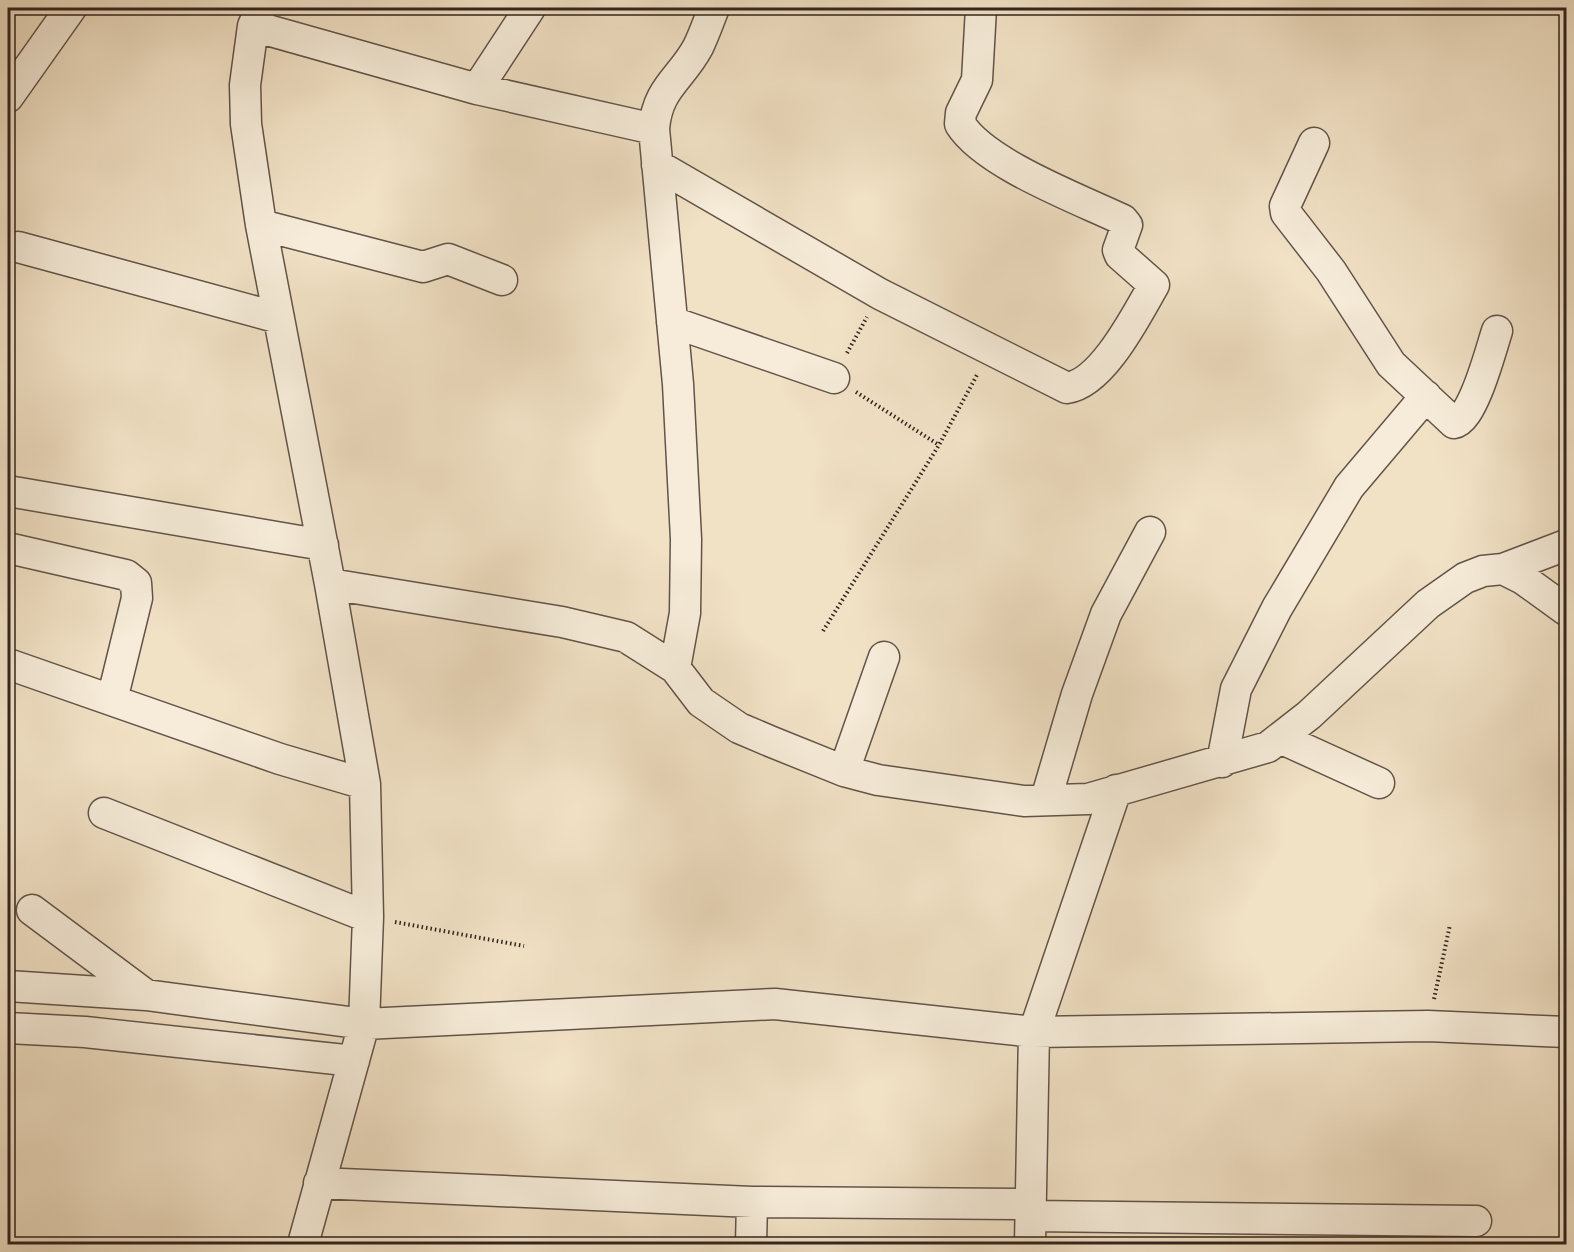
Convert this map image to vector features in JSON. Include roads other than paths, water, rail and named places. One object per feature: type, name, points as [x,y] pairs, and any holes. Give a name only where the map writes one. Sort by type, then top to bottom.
[{"type":"street","points":[[8,97],[71,8]]},
{"type":"street","points":[[477,89],[530,8]]},
{"type":"street","points":[[675,668],[685,613],[687,580],[678,384],[654,129],[656,110],[669,86],[697,48],[714,8]]},
{"type":"street","points":[[657,165],[880,294],[1067,388],[1072,387],[1100,366],[1120,342],[1154,285],[1120,255],[1118,250],[1127,225],[1123,220],[1001,159],[967,135],[960,124],[961,113],[977,80],[981,8]]},
{"type":"street","points":[[303,1245],[364,1024],[368,917],[364,784],[323,545],[261,225],[246,124],[245,94],[257,17],[477,89],[654,129]]},
{"type":"street","points":[[1314,143],[1285,206],[1286,213],[1331,271],[1391,364],[1454,423],[1459,423],[1476,394],[1497,331]]},
{"type":"street","points":[[261,225],[423,267],[448,259],[502,280]]},
{"type":"street","points":[[18,248],[279,318]]},
{"type":"street","points":[[672,322],[834,378]]},
{"type":"street","points":[[1222,762],[1236,689],[1277,608],[1349,488],[1425,396]]},
{"type":"street","points":[[8,491],[323,545]]},
{"type":"street","points":[[1046,800],[1077,694],[1106,614],[1150,532]]},
{"type":"street","points":[[330,584],[562,622],[626,637],[675,668],[701,702],[739,728],[844,771],[878,780],[971,795],[1024,801],[1088,799],[1268,747],[1428,604],[1465,578],[1483,571],[1503,569],[1566,545]]},
{"type":"street","points":[[8,548],[126,575],[136,583],[137,598],[112,700]]},
{"type":"street","points":[[1503,569],[1523,579],[1566,610]]},
{"type":"street","points":[[844,771],[884,657]]},
{"type":"street","points":[[8,664],[280,759],[364,784]]},
{"type":"street","points":[[1280,738],[1378,783]]},
{"type":"street","points":[[1031,1222],[1034,1032],[1116,790]]},
{"type":"street","points":[[104,813],[368,917]]},
{"type":"street","points":[[32,910],[146,995]]},
{"type":"street","points":[[8,986],[146,995],[364,1024],[775,1004],[1034,1032],[1428,1026],[1566,1032]]},
{"type":"street","points":[[8,1028],[85,1032],[354,1061]]},
{"type":"street","points":[[319,1183],[752,1202],[1031,1222],[1476,1221]]},
{"type":"street","points":[[751,1245],[752,1202]]}]
